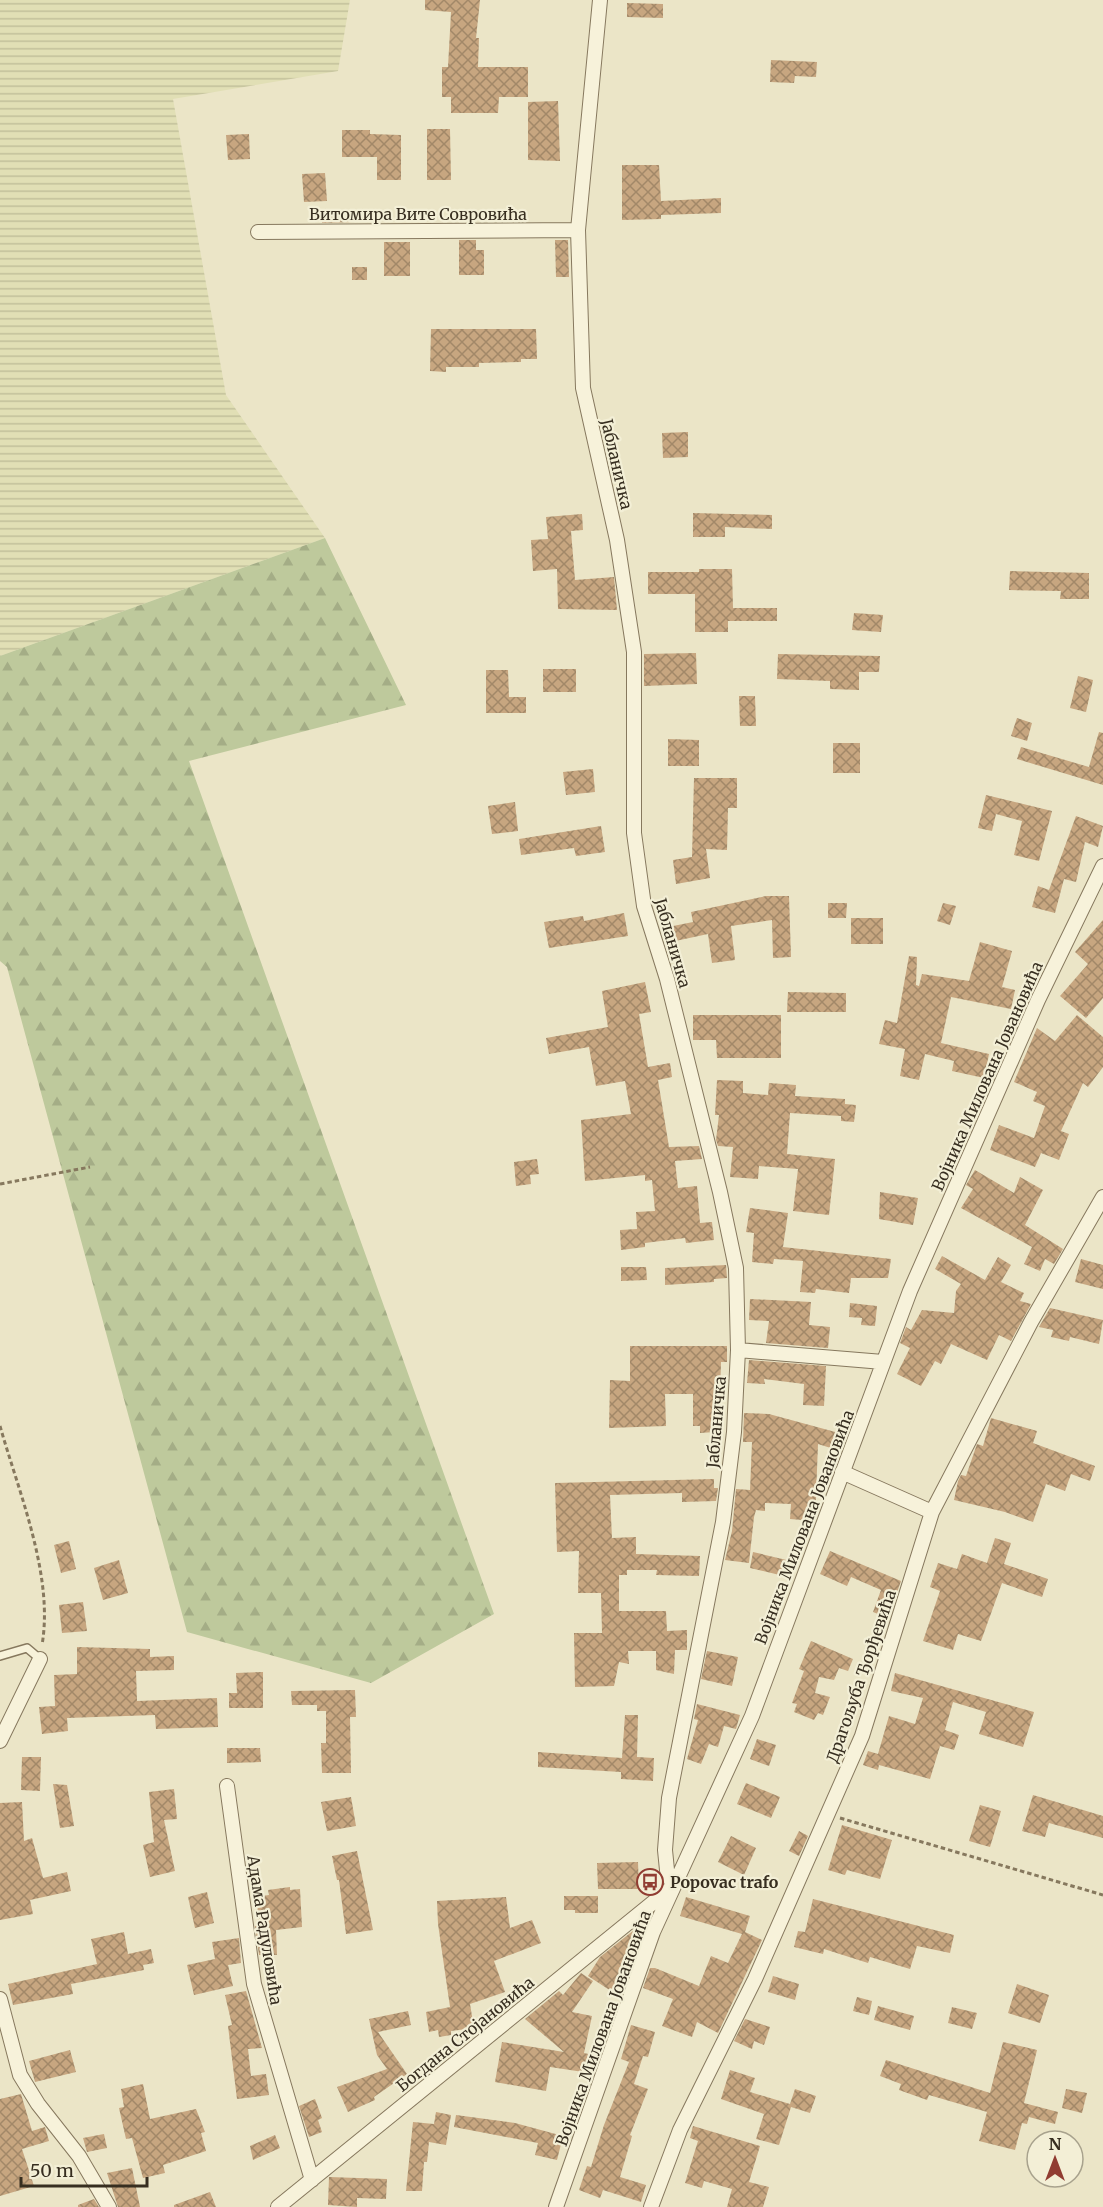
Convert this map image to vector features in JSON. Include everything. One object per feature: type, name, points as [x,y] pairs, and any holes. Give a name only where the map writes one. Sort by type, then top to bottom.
[{"type":"street","name":"Јабланичка","points":[[600,0],[578,230],[583,388],[617,540],[634,652],[634,833],[637,866],[644,906],[667,979],[720,1192],[736,1268],[738,1350],[734,1432],[723,1522],[669,1798],[665,1850],[667,1870],[673,1887]]},
{"type":"street","name":"Витомира Вите Совровића","points":[[258,232],[578,230]]},
{"type":"street","name":"Војника Милована Јовановића","points":[[556,2207],[653,1932],[752,1716],[910,1291],[1038,1000],[1103,866]]},
{"type":"street","name":"Драгољуба Ђорђевића","points":[[651,2207],[680,2130],[755,1979],[862,1736],[932,1512],[1031,1322],[1103,1197]]},
{"type":"street","points":[[738,1350],[883,1362]]},
{"type":"street","points":[[842,1472],[932,1512]]},
{"type":"street","points":[[0,1741],[40,1659]]},
{"type":"street","name":"Адама Радуловића","points":[[227,1786],[254,1984],[312,2180]]},
{"type":"street","name":"Богдана Стојановића","points":[[278,2207],[673,1887]]},
{"type":"street","points":[[0,1999],[20,2075],[38,2104],[80,2156],[109,2207]]},
{"type":"lane","points":[[0,1656],[27,1648],[40,1659]]},
{"type":"path","points":[[0,1184],[90,1167]]},
{"type":"path","points":[[0,1426],[39,1563],[46,1622],[40,1659]]},
{"type":"path","points":[[829,1814],[1103,1895]]},
{"type":"shaded area","points":[[0,0],[350,0],[338,71],[173,99],[226,395],[325,538],[0,656]]},
{"type":"green space","points":[[325,538],[406,705],[189,761],[494,1614],[371,1683],[187,1632],[7,967],[0,961],[0,656]]},
{"type":"building","points":[[425,0],[480,0],[476,38],[479,38],[478,67],[528,67],[528,97],[499,97],[498,113],[451,113],[451,97],[442,97],[442,67],[448,67],[451,12],[425,10]]},
{"type":"building","points":[[627,3],[663,4],[663,18],[627,17]]},
{"type":"building","points":[[771,60],[817,62],[816,77],[795,76],[794,83],[770,82]]},
{"type":"building","points":[[558,101],[560,161],[528,160],[528,102]]},
{"type":"building","points":[[427,129],[450,129],[451,180],[427,180]]},
{"type":"building","points":[[342,130],[370,130],[370,134],[401,135],[401,180],[377,180],[377,157],[342,157]]},
{"type":"building","points":[[249,134],[250,159],[228,160],[226,135]]},
{"type":"building","points":[[622,165],[659,165],[661,201],[721,198],[721,213],[661,215],[661,219],[622,220]]},
{"type":"building","points":[[325,173],[327,201],[304,202],[302,174]]},
{"type":"building","points":[[323,213],[356,214],[355,222],[322,223]]},
{"type":"building","points":[[459,240],[476,240],[476,250],[484,250],[484,275],[459,275]]},
{"type":"building","points":[[555,240],[568,240],[569,277],[556,277]]},
{"type":"building","points":[[384,242],[410,242],[410,276],[384,276]]},
{"type":"building","points":[[352,267],[367,267],[367,280],[352,280]]},
{"type":"building","points":[[431,329],[536,329],[537,359],[521,359],[521,362],[479,363],[479,367],[446,367],[446,372],[430,371]]},
{"type":"building","points":[[688,432],[688,457],[663,458],[662,433]]},
{"type":"building","points":[[693,513],[772,515],[772,529],[725,527],[725,537],[693,537]]},
{"type":"building","points":[[582,514],[583,530],[571,531],[575,580],[614,577],[617,610],[558,609],[557,569],[533,571],[531,540],[548,539],[546,517]]},
{"type":"building","points":[[699,569],[732,569],[733,608],[777,608],[777,621],[728,621],[728,632],[695,632],[695,594],[648,594],[648,572],[699,572]]},
{"type":"building","points":[[1010,571],[1089,573],[1089,599],[1060,599],[1061,591],[1009,590]]},
{"type":"building","points":[[854,613],[883,615],[881,632],[852,630]]},
{"type":"building","points":[[696,653],[697,684],[644,686],[644,654]]},
{"type":"building","points":[[778,654],[880,656],[879,672],[859,672],[859,690],[830,689],[830,681],[777,679]]},
{"type":"building","points":[[543,669],[576,669],[576,692],[543,692]]},
{"type":"building","points":[[486,670],[508,670],[509,697],[526,697],[526,713],[486,713]]},
{"type":"building","points":[[1078,676],[1093,680],[1086,712],[1070,708]]},
{"type":"building","points":[[739,696],[755,696],[756,726],[740,726]]},
{"type":"building","points":[[1017,718],[1032,723],[1027,741],[1011,736]]},
{"type":"building","points":[[1099,732],[1103,733],[1103,785],[1017,759],[1021,747],[1089,767]]},
{"type":"building","points":[[668,739],[699,740],[699,766],[668,766]]},
{"type":"building","points":[[833,743],[860,743],[860,773],[833,773]]},
{"type":"building","points":[[593,769],[595,792],[566,795],[563,772]]},
{"type":"building","points":[[694,778],[737,778],[737,808],[728,808],[727,850],[706,849],[710,878],[676,884],[673,860],[692,857]]},
{"type":"building","points":[[986,795],[1052,811],[1039,861],[1014,855],[1022,821],[996,814],[992,831],[978,828]]},
{"type":"building","points":[[515,802],[518,831],[492,834],[488,806]]},
{"type":"building","points":[[1076,816],[1103,826],[1098,847],[1085,842],[1076,882],[1064,879],[1055,913],[1032,907],[1038,886],[1049,890]]},
{"type":"building","points":[[601,826],[605,852],[576,856],[574,848],[521,855],[519,839]]},
{"type":"building","points":[[766,896],[789,896],[791,957],[773,958],[772,920],[731,926],[735,960],[712,963],[708,934],[666,943],[663,928],[693,922],[691,912]]},
{"type":"building","points":[[828,903],[847,903],[846,918],[828,918]]},
{"type":"building","points":[[943,903],[956,906],[950,925],[937,921]]},
{"type":"building","points":[[624,913],[628,936],[549,948],[544,922],[583,916],[584,921]]},
{"type":"building","points":[[851,918],[883,918],[883,944],[851,944]]},
{"type":"building","points":[[1103,920],[1103,998],[1086,1018],[1060,996],[1088,964],[1075,952]]},
{"type":"building","points":[[980,942],[1012,951],[1002,987],[1015,990],[1011,1009],[951,997],[941,1043],[989,1054],[984,1078],[952,1071],[954,1061],[925,1054],[919,1080],[900,1076],[905,1049],[879,1044],[885,1020],[897,1023],[909,956],[917,957],[916,985],[919,986],[922,974],[969,981]]},
{"type":"building","points":[[645,982],[651,1012],[639,1014],[648,1067],[670,1063],[672,1077],[658,1080],[669,1147],[699,1146],[702,1159],[675,1161],[678,1188],[697,1186],[700,1223],[712,1222],[714,1240],[686,1243],[685,1238],[645,1243],[645,1247],[621,1250],[620,1230],[637,1229],[636,1212],[655,1211],[652,1180],[645,1181],[645,1175],[585,1181],[581,1120],[631,1114],[625,1081],[596,1086],[589,1047],[549,1054],[546,1038],[608,1027],[602,991]]},
{"type":"building","points":[[788,992],[846,993],[846,1012],[787,1012]]},
{"type":"building","points":[[693,1015],[781,1015],[781,1058],[717,1058],[716,1040],[693,1040]]},
{"type":"building","points":[[1077,1015],[1103,1037],[1103,1067],[1088,1087],[1083,1083],[1061,1131],[1069,1134],[1059,1160],[1041,1153],[1035,1167],[990,1150],[999,1125],[1034,1138],[1045,1106],[1033,1101],[1037,1092],[1014,1082],[1037,1028],[1055,1041]]},
{"type":"building","points":[[717,1080],[743,1081],[743,1093],[768,1095],[769,1083],[796,1085],[795,1096],[845,1099],[845,1104],[856,1105],[854,1122],[841,1121],[841,1116],[790,1113],[787,1154],[835,1159],[829,1215],[793,1211],[798,1169],[759,1166],[758,1179],[730,1177],[733,1147],[718,1146],[716,1140],[719,1115],[715,1115]]},
{"type":"building","points":[[537,1159],[539,1174],[530,1175],[531,1184],[516,1186],[514,1162]]},
{"type":"building","points":[[975,1170],[1014,1193],[1020,1177],[1043,1190],[1025,1225],[1063,1249],[1054,1264],[1045,1259],[1040,1271],[1024,1264],[1032,1247],[961,1208],[973,1189],[966,1185]]},
{"type":"building","points":[[880,1192],[918,1198],[913,1225],[879,1219]]},
{"type":"building","points":[[750,1208],[788,1213],[783,1247],[891,1259],[888,1278],[851,1278],[849,1293],[816,1289],[815,1293],[800,1292],[803,1261],[774,1259],[773,1264],[752,1262],[754,1233],[746,1232]]},
{"type":"building","points":[[942,1256],[985,1280],[998,1257],[1011,1265],[1001,1282],[1024,1293],[1020,1301],[1031,1304],[1011,1341],[999,1335],[987,1360],[951,1344],[941,1364],[935,1361],[921,1386],[897,1374],[910,1348],[900,1343],[906,1327],[911,1330],[922,1310],[954,1313],[956,1291],[961,1284],[935,1269]]},
{"type":"building","points":[[1081,1259],[1103,1265],[1103,1289],[1075,1282]]},
{"type":"building","points":[[726,1265],[727,1278],[714,1279],[714,1282],[665,1285],[665,1268]]},
{"type":"building","points":[[621,1267],[646,1267],[647,1280],[621,1281]]},
{"type":"building","points":[[750,1299],[811,1302],[809,1325],[830,1327],[828,1348],[766,1343],[769,1321],[749,1320]]},
{"type":"building","points":[[850,1303],[877,1306],[875,1326],[861,1325],[862,1318],[849,1317]]},
{"type":"building","points":[[1050,1308],[1103,1320],[1099,1344],[1070,1337],[1069,1341],[1051,1337],[1053,1330],[1039,1327]]},
{"type":"building","points":[[630,1346],[727,1346],[727,1362],[721,1362],[720,1395],[715,1395],[715,1432],[700,1433],[700,1426],[693,1426],[693,1394],[665,1394],[666,1426],[609,1428],[610,1380],[630,1381]]},
{"type":"building","points":[[749,1360],[826,1366],[824,1406],[803,1405],[804,1384],[764,1379],[765,1384],[747,1383]]},
{"type":"building","points":[[744,1413],[769,1414],[839,1433],[834,1449],[818,1444],[815,1521],[790,1519],[791,1504],[765,1503],[765,1511],[756,1510],[754,1517],[749,1563],[725,1560],[732,1531],[736,1489],[750,1490],[752,1442],[743,1442]]},
{"type":"building","points":[[991,1418],[1037,1431],[1033,1443],[1095,1466],[1090,1481],[1071,1474],[1065,1491],[1046,1484],[1033,1522],[1005,1512],[954,1500],[958,1481],[961,1475],[966,1476],[977,1444],[983,1446]]},
{"type":"building","points":[[714,1479],[714,1488],[718,1488],[716,1501],[682,1502],[682,1493],[610,1495],[612,1538],[636,1537],[636,1554],[700,1556],[699,1576],[656,1575],[657,1570],[627,1570],[627,1575],[619,1575],[619,1611],[666,1611],[667,1631],[687,1630],[687,1650],[675,1650],[674,1674],[656,1670],[656,1651],[628,1651],[629,1664],[619,1662],[614,1686],[575,1687],[574,1633],[602,1633],[601,1593],[578,1593],[579,1551],[557,1552],[555,1483]]},
{"type":"building","points":[[995,1538],[1011,1543],[1004,1564],[1048,1579],[1042,1597],[1002,1583],[981,1641],[958,1634],[953,1650],[923,1641],[940,1591],[930,1587],[938,1563],[957,1569],[962,1554],[987,1563]]},
{"type":"building","points":[[69,1541],[76,1569],[61,1573],[54,1545]]},
{"type":"building","points":[[830,1551],[901,1581],[888,1618],[873,1612],[881,1590],[851,1577],[847,1586],[820,1574]]},
{"type":"building","points":[[753,1552],[795,1562],[788,1577],[750,1568]]},
{"type":"building","points":[[119,1560],[128,1593],[103,1600],[94,1568]]},
{"type":"building","points":[[83,1602],[87,1631],[62,1633],[59,1605]]},
{"type":"building","points":[[811,1641],[853,1659],[848,1671],[839,1668],[834,1680],[819,1677],[815,1693],[830,1697],[823,1715],[818,1713],[814,1720],[794,1712],[797,1704],[792,1703],[804,1671],[799,1669]]},
{"type":"building","points":[[77,1647],[150,1649],[150,1657],[174,1656],[174,1670],[136,1671],[137,1701],[217,1698],[218,1727],[156,1729],[155,1715],[67,1718],[68,1731],[42,1734],[39,1707],[55,1706],[54,1675],[77,1674]]},
{"type":"building","points":[[707,1651],[738,1657],[732,1686],[701,1679]]},
{"type":"building","points":[[263,1672],[263,1708],[229,1708],[229,1693],[237,1693],[236,1673]]},
{"type":"building","points":[[895,1673],[1034,1712],[1023,1747],[979,1734],[986,1712],[953,1702],[945,1730],[959,1735],[954,1750],[940,1746],[930,1779],[879,1765],[878,1770],[863,1765],[868,1751],[878,1754],[889,1716],[915,1724],[923,1698],[891,1691]]},
{"type":"building","points":[[355,1690],[356,1717],[350,1717],[351,1773],[322,1773],[321,1743],[326,1743],[326,1711],[317,1711],[317,1705],[292,1705],[291,1691]]},
{"type":"building","points":[[697,1704],[740,1715],[736,1729],[724,1726],[718,1747],[709,1744],[701,1764],[687,1759],[698,1720],[694,1719]]},
{"type":"building","points":[[625,1715],[638,1715],[637,1757],[654,1758],[653,1781],[621,1779],[621,1772],[538,1767],[538,1752],[622,1758]]},
{"type":"building","points":[[757,1739],[776,1745],[769,1766],[750,1759]]},
{"type":"building","points":[[227,1748],[260,1748],[261,1762],[227,1763]]},
{"type":"building","points":[[22,1757],[41,1757],[40,1791],[21,1790]]},
{"type":"building","points":[[746,1783],[780,1797],[771,1818],[737,1804]]},
{"type":"building","points":[[53,1784],[67,1785],[74,1826],[60,1828]]},
{"type":"building","points":[[174,1789],[177,1819],[164,1820],[175,1871],[150,1877],[143,1845],[154,1842],[149,1792]]},
{"type":"building","points":[[1033,1795],[1103,1816],[1103,1838],[1049,1823],[1045,1837],[1022,1831]]},
{"type":"building","points":[[351,1797],[356,1826],[327,1831],[321,1802]]},
{"type":"building","points":[[22,1802],[24,1841],[32,1838],[43,1878],[67,1872],[71,1891],[30,1900],[33,1914],[0,1920],[0,1803]]},
{"type":"building","points":[[980,1805],[1001,1811],[990,1847],[969,1841]]},
{"type":"building","points":[[842,1825],[892,1840],[880,1879],[847,1870],[845,1875],[828,1870]]},
{"type":"building","points":[[799,1831],[808,1836],[799,1856],[789,1851]]},
{"type":"building","points":[[731,1836],[756,1848],[744,1875],[718,1862]]},
{"type":"building","points":[[357,1851],[373,1930],[346,1934],[339,1880],[337,1880],[332,1856]]},
{"type":"building","points":[[638,1862],[639,1889],[598,1889],[597,1863]]},
{"type":"building","points":[[290,1887],[290,1890],[300,1889],[302,1927],[276,1930],[277,1955],[259,1955],[255,1926],[259,1926],[256,1897],[269,1895],[268,1890]]},
{"type":"building","points":[[207,1892],[214,1923],[195,1928],[188,1897]]},
{"type":"building","points":[[564,1896],[598,1896],[598,1913],[575,1913],[575,1910],[564,1910]]},
{"type":"building","points":[[506,1897],[510,1928],[532,1920],[541,1943],[494,1961],[505,1992],[470,2004],[474,2028],[451,2031],[451,2035],[439,2037],[438,2030],[429,2032],[426,2012],[450,2007],[438,1924],[437,1901]]},
{"type":"building","points":[[686,1897],[750,1916],[745,1932],[762,1940],[718,2033],[697,2022],[692,2037],[662,2026],[673,1999],[643,1988],[650,1968],[699,1986],[711,1956],[728,1963],[742,1934],[680,1916]]},
{"type":"building","points":[[813,1899],[954,1935],[950,1953],[917,1946],[910,1969],[870,1957],[868,1963],[824,1949],[823,1954],[794,1947],[798,1931],[805,1932]]},
{"type":"building","points":[[634,1930],[639,1935],[628,1970],[625,1969],[611,1991],[588,1976],[600,1957]]},
{"type":"building","points":[[124,1932],[128,1954],[151,1949],[154,1963],[143,1965],[144,1970],[71,1984],[73,1994],[13,2005],[8,1984],[97,1964],[91,1939]]},
{"type":"building","points":[[239,1938],[241,1963],[228,1965],[233,1986],[194,1995],[187,1965],[215,1959],[212,1942]]},
{"type":"building","points":[[581,1973],[593,1981],[572,2012],[592,2016],[584,2053],[593,2055],[590,2073],[550,2067],[546,2091],[495,2082],[502,2042],[564,2052],[525,2019],[559,1991],[563,1995]]},
{"type":"building","points":[[773,1976],[799,1984],[795,2000],[768,1992]]},
{"type":"building","points":[[1017,1984],[1049,1995],[1040,2023],[1008,2013]]},
{"type":"building","points":[[246,1991],[262,2048],[248,2049],[251,2076],[266,2074],[269,2095],[237,2099],[228,2026],[232,2025],[225,1995]]},
{"type":"building","points":[[857,1997],[872,2001],[869,2015],[853,2011]]},
{"type":"building","points":[[878,2006],[914,2016],[910,2030],[874,2020]]},
{"type":"building","points":[[952,2007],[977,2013],[972,2029],[948,2023]]},
{"type":"building","points":[[408,2011],[411,2025],[378,2032],[407,2074],[374,2097],[375,2100],[348,2112],[337,2087],[387,2069],[377,2055],[369,2019]]},
{"type":"building","points":[[745,2019],[770,2027],[764,2045],[754,2041],[752,2049],[734,2041]]},
{"type":"building","points":[[631,2025],[655,2032],[648,2057],[643,2056],[634,2084],[648,2089],[630,2135],[632,2136],[620,2177],[646,2185],[641,2202],[603,2190],[600,2198],[579,2190],[587,2166],[591,2167],[604,2125],[629,2062],[621,2059]]},
{"type":"building","points":[[1003,2042],[1037,2050],[1024,2103],[1058,2112],[1055,2124],[1029,2117],[1027,2124],[1022,2123],[1015,2150],[979,2141],[987,2112],[929,2095],[927,2100],[899,2090],[901,2084],[880,2076],[886,2060],[990,2093]]},
{"type":"building","points":[[70,2050],[76,2072],[35,2082],[29,2061]]},
{"type":"building","points":[[730,2070],[755,2078],[750,2092],[790,2104],[795,2089],[816,2096],[810,2113],[791,2107],[779,2145],[756,2139],[764,2114],[721,2099]]},
{"type":"building","points":[[143,2084],[150,2119],[196,2109],[205,2132],[201,2133],[206,2151],[163,2165],[165,2173],[143,2178],[132,2138],[126,2139],[119,2108],[124,2107],[121,2089]]},
{"type":"building","points":[[1066,2089],[1087,2093],[1082,2113],[1062,2108]]},
{"type":"building","points":[[21,2094],[32,2131],[45,2127],[49,2141],[22,2149],[34,2186],[0,2196],[0,2099]]},
{"type":"building","points":[[315,2099],[322,2118],[318,2120],[322,2132],[309,2137],[299,2106]]},
{"type":"building","points":[[436,2112],[451,2115],[446,2145],[429,2142],[427,2162],[424,2162],[422,2191],[406,2191],[413,2122],[434,2124]]},
{"type":"building","points":[[456,2115],[515,2123],[563,2136],[557,2160],[535,2155],[538,2143],[454,2127]]},
{"type":"building","points":[[693,2126],[760,2146],[749,2182],[769,2187],[763,2207],[727,2207],[732,2189],[704,2181],[702,2188],[685,2183],[698,2141],[690,2138]]},
{"type":"building","points":[[104,2134],[107,2148],[87,2152],[83,2138]]},
{"type":"building","points":[[275,2135],[280,2148],[253,2160],[250,2146]]},
{"type":"building","points":[[132,2168],[140,2207],[118,2207],[107,2173]]},
{"type":"building","points":[[329,2177],[387,2179],[386,2199],[357,2198],[357,2207],[328,2205]]},
{"type":"building","points":[[210,2192],[216,2207],[174,2207],[174,2205]]},
{"type":"building","points":[[94,2199],[99,2207],[78,2207],[78,2205]]},
{"type":"place","name":"Popovac trafo","points":[[650,1882]]}]
